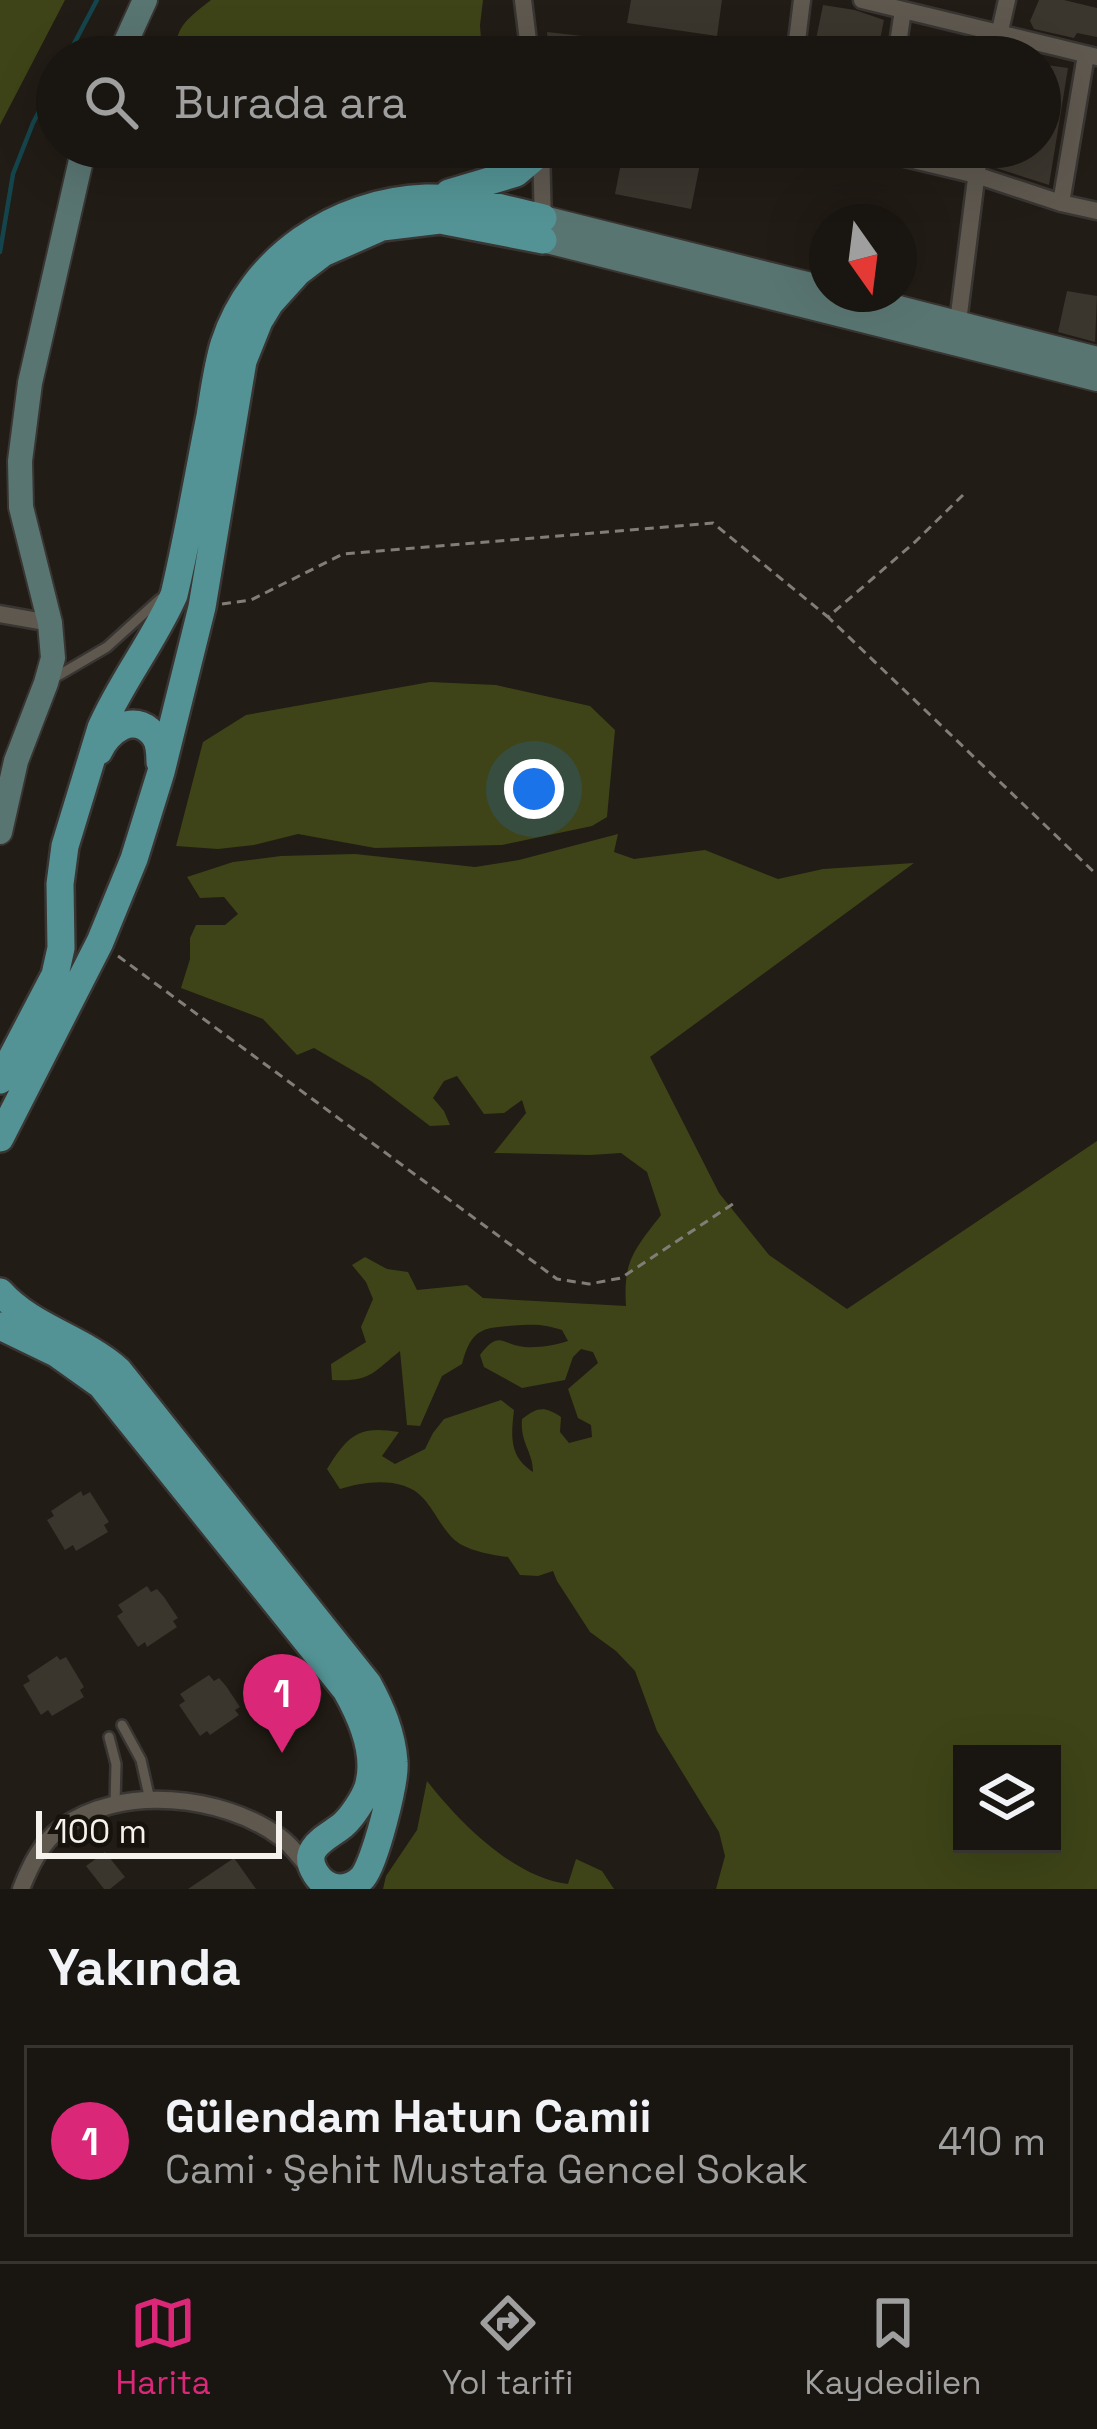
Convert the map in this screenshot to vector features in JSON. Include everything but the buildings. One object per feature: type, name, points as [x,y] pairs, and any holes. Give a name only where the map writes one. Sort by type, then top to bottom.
[{"type":"main road","points":[[129,36],[146,0]]},
{"type":"main road","points":[[0,832],[16,761],[53,658],[50,623],[21,507],[20,461],[30,383],[79,168]]},
{"type":"main road","points":[[430,198],[521,168]]},
{"type":"main road","points":[[0,1080],[55,975],[61,948],[65,846],[109,710],[174,596],[223,347],[242,302],[287,251],[338,218],[394,200],[470,201],[543,229],[956,333],[1097,359]]},
{"type":"main road","points":[[0,1138],[100,942],[134,859],[202,608],[243,361],[270,302],[298,272],[357,236],[412,221],[440,220],[543,229],[809,286]]},
{"type":"main road","points":[[896,312],[1097,379]]},
{"type":"main road","points":[[79,798],[102,743],[124,725],[152,732],[161,772]]},
{"type":"main road","points":[[0,1292],[14,1330]]},
{"type":"main road","points":[[0,1306],[14,1330],[80,1367],[117,1402],[346,1690],[369,1743],[367,1792],[344,1824],[325,1835],[311,1857],[317,1880],[332,1887],[350,1887],[366,1879]]},
{"type":"main road","points":[[14,1330],[99,1353],[118,1370],[368,1684],[390,1733],[394,1781],[366,1879]]},
{"type":"main road","points":[[332,1832],[358,1837],[368,1851],[366,1879]]},
{"type":"street","points":[[523,0],[527,36]]},
{"type":"street","points":[[798,36],[802,0]]},
{"type":"street","points":[[862,0],[1017,36]]},
{"type":"street","points":[[997,36],[1007,0]]},
{"type":"street","points":[[899,36],[903,10]]},
{"type":"street","points":[[1061,48],[1092,56],[1061,203]]},
{"type":"street","points":[[541,168],[543,229]]},
{"type":"street","points":[[949,168],[1097,211]]},
{"type":"street","points":[[956,333],[977,168]]},
{"type":"street","points":[[0,614],[50,623]]},
{"type":"street","points":[[21,1889],[43,1845],[62,1827],[115,1804],[150,1800],[196,1802],[253,1822],[280,1837],[317,1880]]},
{"type":"street","points":[[280,1837],[332,1832]]},
{"type":"lane","points":[[46,683],[107,647],[170,591],[197,482]]},
{"type":"lane","points":[[122,1725],[141,1760],[150,1800]]},
{"type":"lane","points":[[109,1737],[116,1764],[115,1804]]},
{"type":"path","points":[[828,617],[916,542],[962,495]]},
{"type":"path","points":[[202,608],[251,600],[343,554],[713,523],[828,617],[1097,875]]},
{"type":"path","points":[[100,942],[557,1279],[589,1284],[621,1278],[736,1202]]},
{"type":"green space","points":[[0,0],[65,0],[46,36],[36,36],[36,56],[0,125]]},
{"type":"green space","points":[[211,0],[483,0],[481,36],[178,36]]},
{"type":"green space","points":[[430,682],[496,685],[590,706],[615,730],[607,817],[592,826],[502,845],[375,848],[298,834],[218,849],[176,846],[203,742],[246,715]]},
{"type":"green space","points":[[618,834],[614,852],[634,859],[705,850],[778,879],[823,869],[914,863],[650,1057],[719,1193],[769,1255],[847,1309],[1097,1141],[1097,1889],[716,1889],[725,1856],[719,1832],[657,1731],[635,1671],[590,1632],[553,1571],[520,1575],[508,1557],[454,1540],[415,1491],[383,1482],[340,1489],[327,1469],[356,1435],[374,1430],[399,1432],[382,1456],[395,1464],[425,1449],[444,1419],[501,1400],[514,1410],[512,1437],[519,1460],[533,1472],[522,1428],[522,1419],[532,1412],[541,1409],[561,1417],[560,1432],[569,1443],[592,1437],[591,1425],[578,1418],[568,1389],[598,1363],[593,1352],[581,1349],[573,1357],[565,1380],[522,1388],[484,1367],[480,1355],[497,1341],[530,1347],[568,1341],[562,1330],[552,1327],[499,1327],[476,1335],[462,1364],[442,1376],[420,1426],[407,1425],[400,1351],[363,1378],[332,1380],[331,1364],[366,1342],[361,1327],[373,1299],[352,1265],[365,1257],[387,1269],[408,1272],[417,1290],[467,1285],[483,1298],[626,1306],[632,1257],[661,1215],[647,1172],[621,1153],[494,1153],[526,1113],[522,1100],[504,1113],[484,1114],[457,1076],[444,1081],[433,1098],[450,1125],[430,1126],[371,1081],[314,1048],[297,1055],[263,1019],[181,988],[196,925],[225,925],[238,914],[224,897],[200,898],[187,877],[233,862],[281,856],[355,854],[475,867]]},
{"type":"green space","points":[[427,1781],[489,1846],[527,1871],[568,1884],[576,1859],[602,1871],[614,1889],[383,1889],[386,1876],[417,1830]]},
{"type":"waterway","points":[[78,36],[97,0]]},
{"type":"waterway","points":[[0,252],[13,174],[36,117]]},
{"type":"place","name":"Gülendam Hatun Camii","points":[[282,1753]]}]
